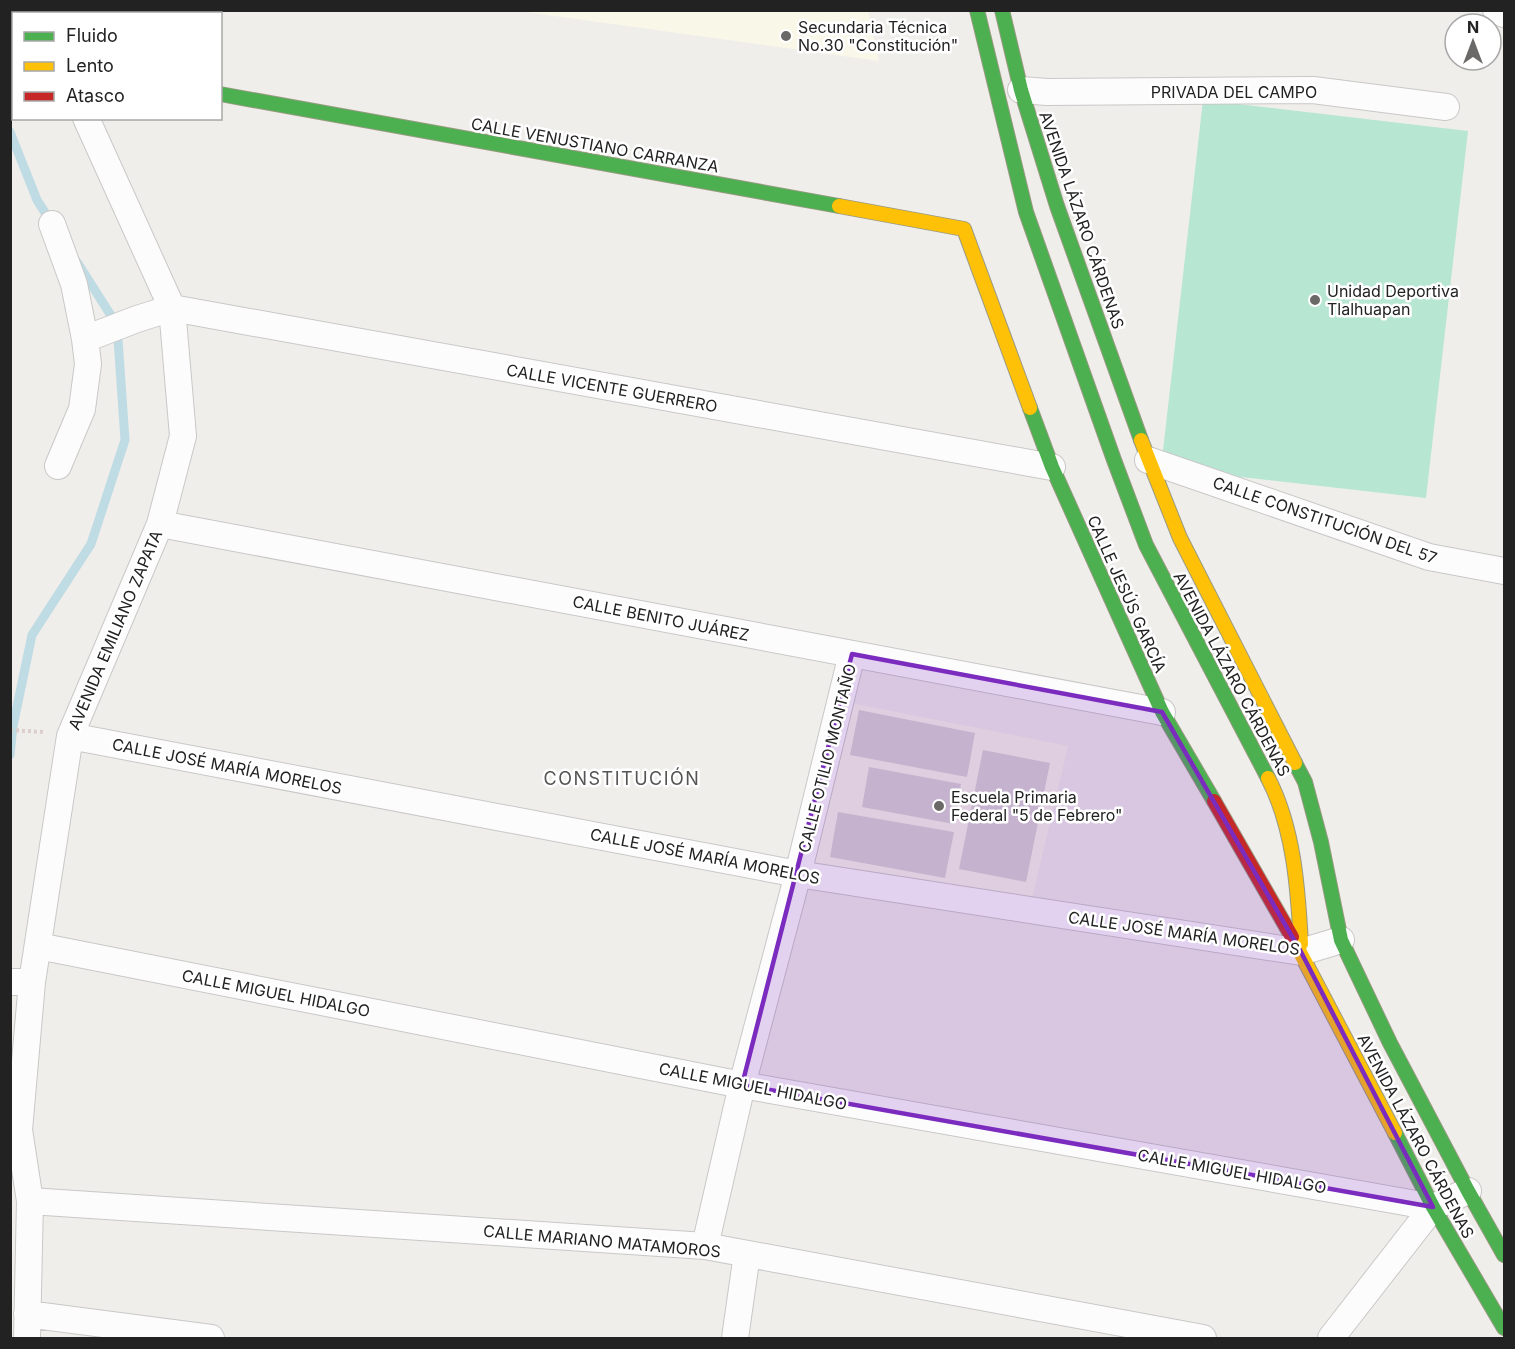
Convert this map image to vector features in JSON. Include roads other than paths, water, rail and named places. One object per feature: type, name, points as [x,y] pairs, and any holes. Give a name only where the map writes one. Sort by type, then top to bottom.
[{"type":"main road","name":"AVENIDA LÁZARO CÁRDENAS","points":[[977,10],[1026,212],[1113,460],[1146,545],[1277,796],[1291,849],[1299,911],[1301,952],[1433,1207],[1504,1328]]},
{"type":"main road","name":"AVENIDA LÁZARO CÁRDENAS","points":[[1002,10],[1021,90],[1057,206],[1148,460],[1180,538],[1305,782],[1321,842],[1341,940],[1390,1043],[1504,1255]]},
{"type":"main road","name":"CALLE VENUSTIANO CARRANZA","points":[[222,94],[964,228]]},
{"type":"main road","name":"CALLE JESÚS GARCÍA","points":[[964,228],[1052,467],[1162,712],[1301,952]]},
{"type":"street","points":[[1496,10],[1504,14]]},
{"type":"street","name":"PRIVADA DEL CAMPO","points":[[1021,90],[1047,92],[1313,90],[1446,106]]},
{"type":"street","name":"AVENIDA EMILIANO ZAPATA","points":[[27,1326],[19,1130],[21,982],[38,946],[70,736],[160,524],[183,435],[172,309],[87,120]]},
{"type":"street","points":[[52,224],[91,336],[82,409],[58,466]]},
{"type":"street","points":[[91,336],[136,319],[172,309]]},
{"type":"street","name":"CALLE VICENTE GUERRERO","points":[[172,309],[1052,467]]},
{"type":"street","name":"CALLE CONSTITUCIÓN DEL 57","points":[[1148,460],[1429,557],[1504,571]]},
{"type":"street","name":"CALLE BENITO JUÁREZ","points":[[160,524],[1162,712]]},
{"type":"street","name":"CALLE OTILIO MONTAÑO","points":[[705,1246],[742,1085],[798,874],[852,654]]},
{"type":"street","name":"CALLE JOSÉ MARÍA MORELOS","points":[[70,736],[798,874],[1301,952],[1341,940]]},
{"type":"street","name":"CALLE MIGUEL HIDALGO","points":[[38,946],[742,1085],[1433,1207]]},
{"type":"street","points":[[1331,1338],[1433,1207],[1468,1191]]},
{"type":"street","name":"CALLE MARIANO MATAMOROS","points":[[24,1213],[705,1246],[1203,1338]]},
{"type":"street","points":[[735,1338],[747,1254]]},
{"type":"street","points":[[27,1326],[211,1338]]},
{"type":"waterway","points":[[10,132],[37,200],[51,222]]},
{"type":"waterway","points":[[10,755],[13,726],[32,635],[91,544],[125,440],[117,325],[77,262]]},
{"type":"place","name":"Secundaria Técnica No.30 \"Constitución\"","points":[[786,36]]},
{"type":"place","name":"Unidad Deportiva Tlalhuapan","points":[[1315,300]]},
{"type":"place","name":"Escuela Primaria Federal \"5 de Febrero\"","points":[[939,806]]},
{"type":"district","name":"CONSTITUCIÓN","points":[[622,779]]}]
